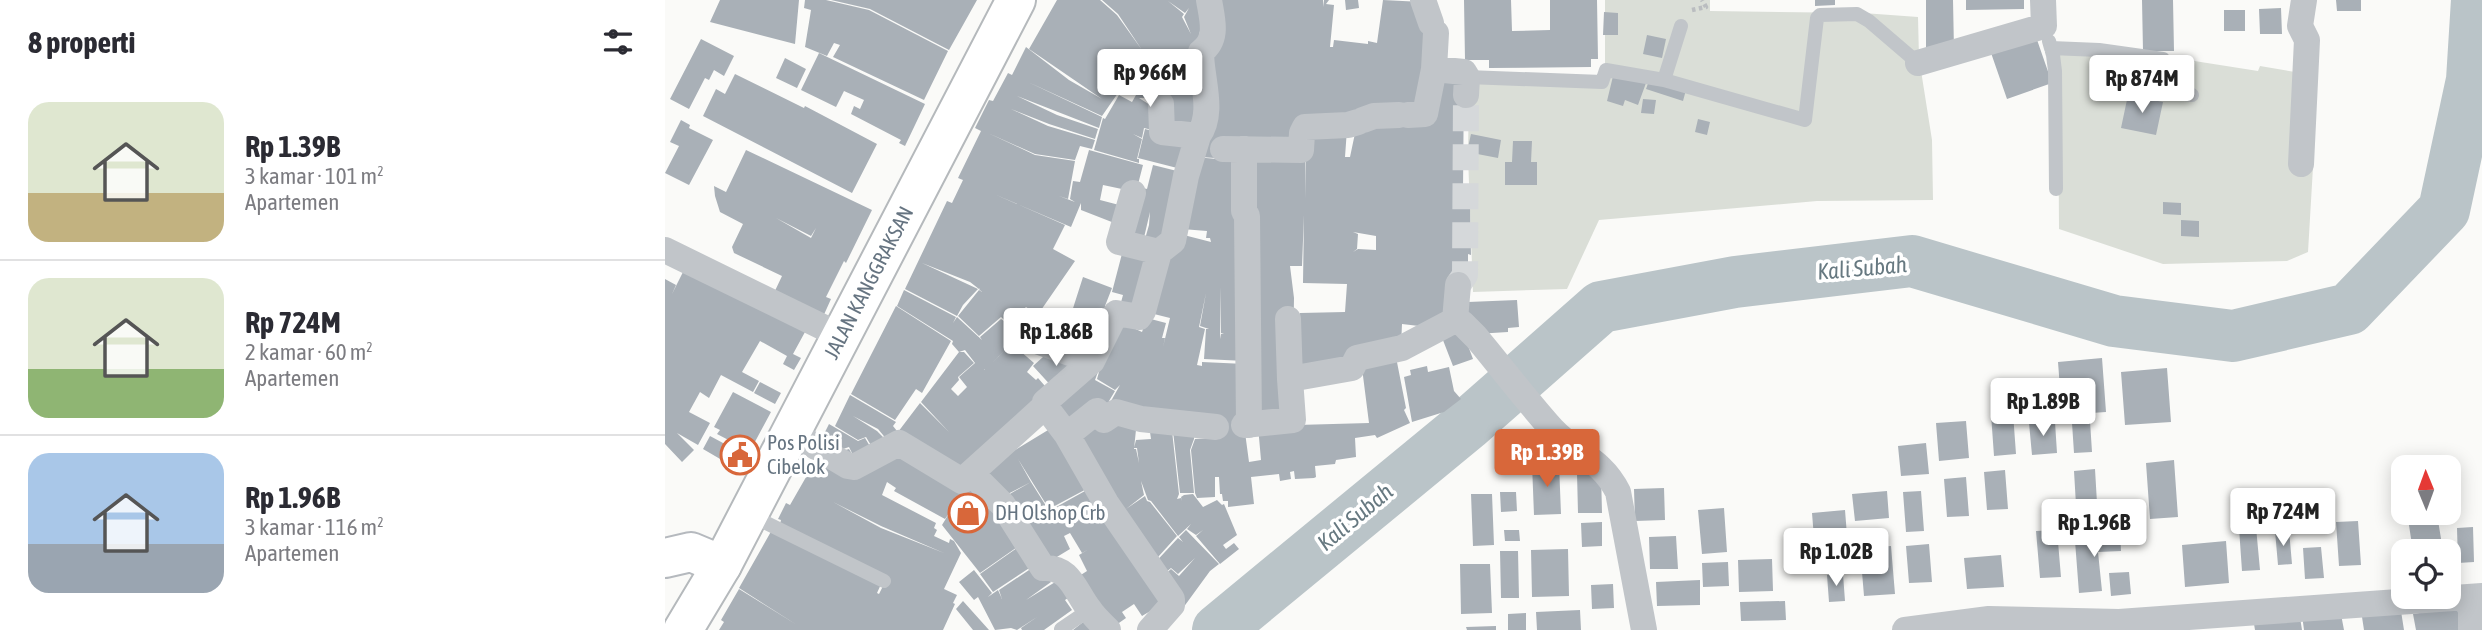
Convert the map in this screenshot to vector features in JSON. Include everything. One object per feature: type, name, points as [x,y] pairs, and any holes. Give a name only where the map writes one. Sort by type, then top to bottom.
[{"type":"main road","name":"JALAN KANGGRAKSAN","points":[[683,630],[749,514],[1016,0]]},
{"type":"main road","points":[[665,558],[691,552],[722,565]]},
{"type":"main road","points":[[665,618],[683,630]]},
{"type":"street","points":[[1209,0],[1214,32],[1208,47],[1201,52],[1206,117],[1203,128],[1247,216],[1247,425],[1293,420],[1288,319]]},
{"type":"street","points":[[1918,63],[2047,37],[2043,0]]},
{"type":"street","points":[[2301,164],[2307,40],[2300,26],[2304,0]]},
{"type":"street","points":[[1161,104],[1163,132],[1212,146],[1301,150],[1305,127],[1348,125],[1374,116],[1425,114],[1434,69],[1430,19]]},
{"type":"street","points":[[1434,69],[1464,72],[1467,86]]},
{"type":"street","points":[[966,477],[1092,361],[1116,313],[1139,317],[1143,312],[1159,252],[1173,241],[1186,176],[1212,146]]},
{"type":"street","points":[[1133,193],[1119,243],[1159,252]]},
{"type":"street","points":[[665,250],[841,336]]},
{"type":"street","points":[[1455,320],[1458,285]]},
{"type":"street","points":[[1290,379],[1352,368],[1357,358],[1402,348],[1455,320]]},
{"type":"street","points":[[1455,320],[1476,337],[1555,432],[1599,464],[1610,477],[1618,492],[1640,629]]},
{"type":"street","points":[[1034,340],[1092,361]]},
{"type":"street","points":[[1045,406],[1067,435],[1106,503],[1149,569],[1172,599],[1172,606],[1150,630]]},
{"type":"street","points":[[1067,435],[1097,411],[1104,420],[1116,412],[1141,419],[1216,427]]},
{"type":"street","points":[[791,432],[848,466],[854,467],[899,443],[966,477],[1003,505],[1043,568],[1052,567],[1067,573],[1089,610],[1108,630]]},
{"type":"street","points":[[1905,630],[1989,620],[2088,626],[2346,618],[2476,597],[2471,630]]},
{"type":"lane","points":[[1467,86],[1602,82],[1606,70],[1664,80],[1805,120],[1817,18],[1820,15],[1857,14],[1870,21],[1918,63]]},
{"type":"lane","points":[[1664,80],[1681,26]]},
{"type":"lane","points":[[2056,189],[2055,71],[2047,37],[2099,50],[2163,59],[2167,68],[2162,90],[2192,95]]},
{"type":"lane","points":[[749,514],[884,581]]},
{"type":"lane","points":[[1061,629],[1089,610]]},
{"type":"shaded area","points":[[1605,0],[1710,0],[1710,11],[1863,13],[1918,17],[1919,58],[1932,140],[1933,200],[1817,201],[1599,220],[1567,289],[1473,292],[1468,156],[1469,83],[1605,86]]},
{"type":"shaded area","points":[[2053,44],[2099,46],[2258,71],[2260,66],[2301,73],[2313,167],[2308,252],[2287,261],[2163,264],[2059,229],[2058,64]]},
{"type":"building","points":[[720,0],[799,0],[795,44],[710,22]]},
{"type":"building","points":[[805,0],[826,0],[869,10],[948,51],[924,100],[833,57],[840,45],[834,43],[827,56],[805,47],[811,10],[804,8]]},
{"type":"building","points":[[831,0],[977,0],[949,50],[870,9]]},
{"type":"building","points":[[1057,0],[1100,0],[1117,15],[1142,50],[1118,14],[1102,0],[1206,0],[1195,57],[1145,61],[1141,71],[1134,63],[1140,72],[1118,93],[1102,116],[1028,82],[1102,117],[1099,128],[1017,96],[1057,115],[1098,129],[1095,139],[1011,109],[1048,126],[1095,140],[1092,149],[1080,146],[1075,160],[1035,154],[988,133],[1035,155],[1075,161],[1068,199],[1059,196],[1075,202],[1070,199],[1073,181],[1080,182],[1089,150],[1143,165],[1136,192],[1103,185],[1100,200],[1123,206],[1122,226],[1081,210],[1081,203],[1071,227],[994,194],[1065,225],[1053,249],[1075,261],[1039,313],[1026,307],[1021,312],[1021,319],[1026,324],[1032,314],[1088,337],[1087,339],[1096,343],[1091,358],[1018,332],[1014,342],[984,370],[1012,344],[1034,363],[1027,372],[1036,380],[1038,378],[1051,393],[958,480],[898,432],[920,403],[949,432],[921,402],[959,352],[952,344],[953,341],[897,306],[904,290],[956,317],[953,323],[957,317],[982,340],[980,337],[1001,319],[1010,325],[1001,317],[979,336],[958,316],[979,290],[982,292],[970,282],[922,263],[978,289],[957,316],[905,289],[947,201],[952,203],[963,180],[958,178],[981,131],[975,128],[989,100],[993,101],[1008,73],[1012,75],[1026,47],[1069,80],[1102,99],[1029,49]],"holes":[[[1168,1],[1185,13],[1189,8],[1184,17],[1191,34],[1182,17],[1184,14]],[[965,350],[975,363],[959,377],[967,387],[958,396],[951,389],[959,380],[958,377],[974,363],[964,352],[959,352]]]},
{"type":"building","points":[[1213,0],[1323,0],[1323,7],[1324,0],[1329,0],[1326,4],[1334,5],[1330,47],[1333,47],[1334,40],[1377,43],[1383,0],[1422,2],[1437,23],[1424,111],[1326,118],[1300,147],[1215,158],[1201,157]]},
{"type":"building","points":[[1345,0],[1358,0],[1359,8],[1346,10]]},
{"type":"building","points":[[1464,0],[1511,0],[1512,31],[1550,30],[1550,0],[1597,0],[1598,59],[1591,59],[1591,67],[1489,68],[1489,60],[1465,60]]},
{"type":"building","points":[[1815,0],[1835,0],[1835,5],[1815,6]]},
{"type":"building","points":[[1926,0],[1953,0],[1954,50],[1926,51]]},
{"type":"building","points":[[1966,0],[2024,0],[2024,9],[1966,10]]},
{"type":"building","points":[[2142,0],[2173,0],[2174,51],[2143,51]]},
{"type":"building","points":[[2336,0],[2361,0],[2361,11],[2337,11]]},
{"type":"building","points":[[2281,8],[2282,34],[2260,34],[2259,9]]},
{"type":"building","points":[[2224,10],[2245,10],[2245,31],[2224,31]]},
{"type":"building","points":[[1604,12],[1618,13],[1618,35],[1603,35]]},
{"type":"building","points":[[2035,34],[2052,83],[2007,99],[1990,50]]},
{"type":"building","points":[[1647,35],[1666,39],[1662,58],[1643,54]]},
{"type":"building","points":[[701,39],[734,56],[724,76],[714,70],[709,80],[705,78],[689,109],[670,99]]},
{"type":"building","points":[[819,53],[925,104],[905,146],[899,143],[901,140],[851,114],[854,106],[860,109],[864,100],[844,91],[836,107],[801,90]]},
{"type":"building","points":[[785,58],[806,69],[797,88],[776,78]]},
{"type":"building","points":[[1174,60],[1176,87],[1176,70],[1197,69],[1200,130],[1170,132],[1166,83],[1166,97],[1139,98],[1150,105],[1152,130],[1144,128],[1142,138],[1133,134],[1142,139],[1137,159],[1139,163],[1094,150],[1103,118],[1105,119],[1119,95],[1132,102],[1136,95],[1127,88],[1130,85],[1128,84],[1140,72],[1143,75],[1146,63]]},
{"type":"building","points":[[1614,72],[1646,83],[1638,105],[1625,100],[1623,106],[1607,101]]},
{"type":"building","points":[[1438,73],[1464,74],[1463,191],[1459,206],[1470,208],[1471,255],[1468,254],[1468,286],[1436,328],[1402,324],[1401,346],[1350,363],[1293,374],[1300,313],[1345,312],[1347,284],[1303,283],[1304,215],[1302,266],[1290,266],[1294,298],[1292,419],[1250,423],[1245,153],[1305,154],[1305,199],[1306,129],[1347,129],[1345,157],[1350,157],[1358,119],[1428,120]],"holes":[[[1353,232],[1376,236],[1376,250],[1358,249],[1353,252],[1357,249],[1358,234]]]},
{"type":"building","points":[[735,74],[804,108],[805,106],[877,144],[852,193],[703,116],[716,89],[725,94]]},
{"type":"building","points":[[1650,78],[1686,90],[1683,101],[1646,89]]},
{"type":"building","points":[[2128,95],[2163,102],[2156,135],[2121,128]]},
{"type":"building","points":[[1643,99],[1656,100],[1654,114],[1641,113]]},
{"type":"building","points":[[1698,119],[1710,122],[1707,135],[1695,132]]},
{"type":"building","points":[[681,120],[690,125],[689,128],[713,140],[689,185],[665,173],[679,146],[670,142]]},
{"type":"building","points":[[1145,129],[1192,141],[1185,170],[1138,158]]},
{"type":"building","points":[[1471,134],[1501,140],[1498,158],[1467,152]]},
{"type":"building","points":[[1513,141],[1532,141],[1531,162],[1537,162],[1537,185],[1505,185],[1505,162],[1512,162]]},
{"type":"building","points":[[746,150],[872,210],[826,297],[831,299],[822,319],[773,295],[782,276],[734,253],[732,247],[743,224],[720,212],[714,186],[726,192]],"holes":[[[776,218],[811,236],[816,228],[811,238]]]},
{"type":"building","points":[[1241,154],[1245,361],[1204,359],[1206,329],[1209,329],[1200,326],[1206,293],[1199,327],[1205,329],[1197,365],[1202,366],[1202,362],[1245,364],[1244,425],[1249,462],[1261,460],[1258,426],[1369,423],[1362,368],[1395,352],[1406,408],[1404,410],[1410,423],[1377,438],[1375,435],[1355,438],[1356,457],[1336,460],[1335,464],[1315,466],[1314,478],[1295,479],[1294,471],[1290,472],[1291,479],[1280,481],[1279,474],[1251,477],[1254,504],[1228,507],[1228,501],[1223,501],[1220,494],[1219,477],[1215,477],[1215,497],[1197,498],[1195,493],[1191,450],[1195,439],[1217,438],[1138,417],[1069,431],[1046,403],[1099,369],[1095,380],[1115,391],[1109,401],[1115,408],[1111,401],[1120,385],[1115,390],[1097,379],[1114,319],[1142,332],[1147,318],[1166,323],[1162,338],[1165,338],[1163,347],[1170,318],[1150,313],[1176,233],[1211,242],[1210,238],[1206,238],[1207,231],[1182,229],[1195,157],[1217,159]]},
{"type":"building","points":[[1153,165],[1185,173],[1170,242],[1143,246],[1150,212],[1142,246],[1122,241],[1139,187],[1147,189]]},
{"type":"building","points":[[2163,202],[2181,203],[2181,215],[2163,214]]},
{"type":"building","points":[[2181,220],[2199,221],[2199,237],[2181,236]]},
{"type":"building","points":[[1124,246],[1156,254],[1142,311],[1120,306],[1123,295],[1112,292]]},
{"type":"building","points":[[685,268],[805,332],[793,354],[801,358],[794,370],[783,364],[787,356],[760,341],[742,372],[759,381],[753,392],[721,375],[709,398],[700,392],[689,412],[710,423],[698,445],[677,433],[694,450],[682,462],[665,444],[665,279],[676,285],[672,294]]},
{"type":"building","points":[[1083,277],[1112,288],[1105,306],[1114,310],[1100,343],[1067,327]]},
{"type":"building","points":[[1517,300],[1519,327],[1508,328],[1508,332],[1476,334],[1464,322],[1468,302]]},
{"type":"building","points":[[896,306],[951,341],[922,393],[916,389],[895,420],[851,394]]},
{"type":"building","points":[[1461,327],[1473,359],[1453,366],[1441,335]]},
{"type":"building","points":[[1053,348],[1080,367],[1055,390],[1033,366]]},
{"type":"building","points":[[2102,358],[2106,412],[2062,415],[2058,362]]},
{"type":"building","points":[[1427,366],[1428,372],[1449,367],[1454,391],[1461,399],[1444,412],[1412,422],[1404,377],[1411,375],[1410,370]]},
{"type":"building","points":[[2167,368],[2171,422],[2125,425],[2121,372]]},
{"type":"building","points":[[760,382],[781,393],[775,404],[754,393]]},
{"type":"building","points":[[733,392],[771,412],[743,464],[731,457],[727,463],[703,449],[710,436],[736,450],[738,445],[717,434],[720,430],[714,427]]},
{"type":"building","points":[[850,395],[896,422],[893,426],[897,431],[888,441],[878,429],[853,416],[877,431],[888,442],[875,452],[866,437],[858,440],[835,426]]},
{"type":"building","points":[[2013,413],[2016,454],[1994,456],[1991,414]]},
{"type":"building","points":[[1097,414],[1137,420],[1134,447],[1136,440],[1151,439],[1149,425],[1172,431],[1179,494],[1177,499],[1181,498],[1182,501],[1181,497],[1184,495],[1193,494],[1203,507],[1217,500],[1224,504],[1237,535],[1223,545],[1226,549],[1234,543],[1239,549],[1220,564],[1196,536],[1203,530],[1196,535],[1187,529],[1191,524],[1178,536],[1148,500],[1141,481],[1144,495],[1126,509],[1145,496],[1147,501],[1177,536],[1149,567],[1071,443]]},
{"type":"building","points":[[1966,421],[1969,458],[1939,461],[1936,423]]},
{"type":"building","points":[[2090,421],[2092,452],[2074,453],[2072,423]]},
{"type":"building","points":[[2055,422],[2057,453],[2032,455],[2029,423]]},
{"type":"building","points":[[829,424],[858,441],[865,438],[874,453],[857,461],[835,453],[849,449],[854,457],[849,447],[834,452],[821,440]]},
{"type":"building","points":[[1058,424],[1094,485],[1049,509],[1018,459],[1031,482],[998,499],[974,471],[1012,452]]},
{"type":"building","points":[[1173,431],[1194,431],[1190,450],[1194,493],[1180,493]]},
{"type":"building","points":[[1926,443],[1929,474],[1901,476],[1898,446]]},
{"type":"building","points":[[893,446],[994,506],[989,511],[999,503],[1026,541],[980,573],[942,525],[950,512],[945,519],[894,491],[896,488],[887,482],[882,495],[936,523],[934,536],[949,543],[950,539],[954,541],[961,553],[944,589],[957,595],[943,630],[719,630],[724,622],[721,620],[739,589],[797,625],[739,588],[773,528],[882,582],[877,593],[879,594],[886,580],[780,524],[781,520],[778,519],[786,503],[790,505],[817,458],[847,472]],"holes":[[[833,502],[944,553],[881,528]]]},
{"type":"building","points":[[2174,460],[2178,517],[2150,519],[2146,463]]},
{"type":"building","points":[[1559,463],[1561,514],[1534,515],[1532,464]]},
{"type":"building","points":[[2095,469],[2097,503],[2076,505],[2074,471]]},
{"type":"building","points":[[2005,470],[2008,509],[1987,510],[1984,472]]},
{"type":"building","points":[[1601,472],[1602,513],[1578,513],[1577,473]]},
{"type":"building","points":[[1966,477],[1969,516],[1947,517],[1944,479]]},
{"type":"building","points":[[1031,482],[1048,509],[1031,521],[1094,486],[1164,603],[1142,616],[1134,604],[1122,612],[1126,618],[1109,630],[1073,580],[1087,571],[1079,555],[1089,549],[1082,553],[1070,533],[1064,536],[1070,549],[1042,566],[1001,499]]},
{"type":"building","points":[[1664,488],[1665,520],[1635,521],[1634,489]]},
{"type":"building","points":[[1887,491],[1889,518],[1855,521],[1852,494]]},
{"type":"building","points":[[1921,491],[1924,531],[1906,532],[1903,492]]},
{"type":"building","points":[[1500,492],[1516,492],[1517,511],[1501,512]]},
{"type":"building","points":[[1471,494],[1492,494],[1494,545],[1473,546]]},
{"type":"building","points":[[1724,508],[1727,552],[1702,554],[1698,510]]},
{"type":"building","points":[[1845,510],[1849,561],[1816,563],[1812,513]]},
{"type":"building","points":[[2358,521],[2361,565],[2339,566],[2336,522]]},
{"type":"building","points":[[1602,522],[1602,546],[1582,547],[1581,523]]},
{"type":"building","points":[[2409,525],[2439,525],[2441,539],[2411,539]]},
{"type":"building","points":[[2256,527],[2260,570],[2242,571],[2239,528]]},
{"type":"building","points":[[2473,527],[2474,562],[2461,563],[2461,539],[2457,539],[2457,528]]},
{"type":"building","points":[[1186,530],[1219,564],[1210,571],[1183,608],[1160,579],[1171,569],[1179,576],[1195,558],[1178,574],[1171,568],[1159,578],[1150,568],[1178,538],[1183,542],[1179,537]]},
{"type":"building","points":[[1504,530],[1519,530],[1520,541],[1505,541]]},
{"type":"building","points":[[2057,530],[2061,577],[2040,578],[2036,531]]},
{"type":"building","points":[[2289,530],[2292,564],[2278,565],[2275,531]]},
{"type":"building","points":[[2120,531],[2121,551],[2098,552],[2102,591],[2079,593],[2075,541],[2087,540],[2086,534]]},
{"type":"building","points":[[1676,536],[1678,569],[1650,569],[1649,537]]},
{"type":"building","points":[[2226,541],[2229,583],[2185,587],[2182,545]]},
{"type":"building","points":[[1024,543],[1037,563],[993,592],[980,574]]},
{"type":"building","points":[[1929,544],[1932,582],[1909,583],[1906,546]]},
{"type":"building","points":[[1891,546],[1895,594],[1864,596],[1860,548]]},
{"type":"building","points":[[2321,547],[2324,578],[2305,579],[2303,548]]},
{"type":"building","points":[[1568,549],[1569,596],[1532,597],[1531,550]]},
{"type":"building","points":[[1500,551],[1518,551],[1519,598],[1501,598]]},
{"type":"building","points":[[2001,555],[2004,587],[1967,589],[1964,558]]},
{"type":"building","points":[[1772,559],[1773,591],[1739,592],[1738,560]]},
{"type":"building","points":[[1728,562],[1729,586],[1703,587],[1702,563]]},
{"type":"building","points":[[1038,564],[1051,582],[1026,600],[1065,576],[1077,592],[1065,600],[1072,610],[1044,630],[1022,630],[1021,628],[1037,617],[1017,630],[995,630],[978,597],[974,600],[959,582],[974,570],[992,593],[988,597],[998,590],[1002,599],[999,590]]},
{"type":"building","points":[[1460,564],[1490,564],[1492,613],[1461,614]]},
{"type":"building","points":[[2129,572],[2131,594],[2111,596],[2109,573]]},
{"type":"building","points":[[1843,574],[1845,601],[1829,602],[1827,575]]},
{"type":"building","points":[[1700,580],[1700,605],[1657,606],[1656,582]]},
{"type":"building","points":[[1613,584],[1614,608],[1592,609],[1591,585]]},
{"type":"building","points":[[963,601],[989,630],[973,630],[956,609]]},
{"type":"building","points":[[1785,601],[1786,620],[1741,621],[1740,602]]},
{"type":"building","points":[[2340,609],[2344,630],[2304,630],[2302,615]]},
{"type":"building","points":[[2457,609],[2461,630],[2416,630],[2413,614]]},
{"type":"building","points":[[1580,610],[1581,630],[1537,630],[1536,612]]},
{"type":"building","points":[[2299,611],[2302,630],[2255,630],[2253,618]]},
{"type":"building","points":[[2401,611],[2404,630],[2364,630],[2362,617]]},
{"type":"building","points":[[1526,613],[1526,630],[1508,630],[1508,614]]},
{"type":"building","points":[[1092,615],[1105,630],[1073,630]]},
{"type":"building","points":[[1496,626],[1496,630],[1467,630],[1466,627]]},
{"type":"waterway","name":"Kali Subah","points":[[1218,630],[1467,425],[1601,307],[1735,282],[1912,261],[2114,321],[2233,336],[2349,309],[2444,210],[2472,80],[2477,0]]},
{"type":"tunnel","points":[[1458,285],[1465,275],[1466,95]]},
{"type":"place","name":"Pos Polisi Cibelok","points":[[740,455]]},
{"type":"place","name":"DH Olshop Crb","points":[[968,513]]}]
